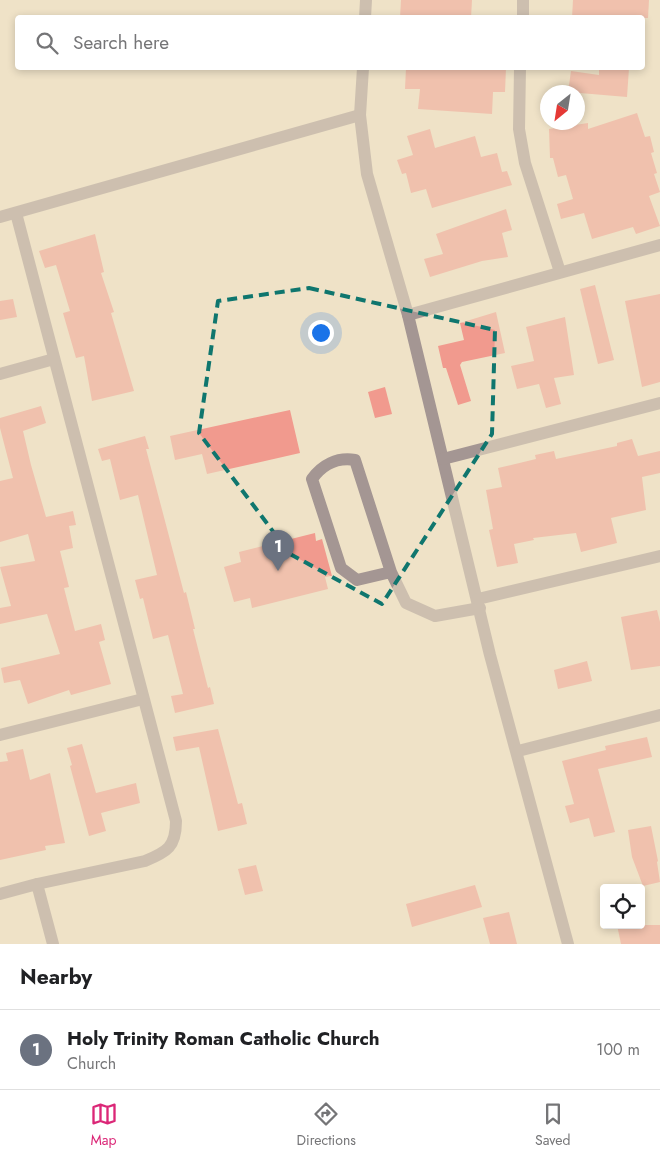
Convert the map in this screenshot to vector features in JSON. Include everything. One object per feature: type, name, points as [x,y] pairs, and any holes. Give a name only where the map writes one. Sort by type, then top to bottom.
[{"type":"street","points":[[366,0],[366,15]]},
{"type":"street","points":[[523,0],[523,15]]},
{"type":"street","points":[[363,70],[360,115],[367,174],[408,315],[479,603],[490,656],[518,751],[568,944]]},
{"type":"street","points":[[520,70],[519,129],[525,163],[560,272]]},
{"type":"street","points":[[0,217],[360,115]]},
{"type":"street","points":[[0,894],[37,884],[145,861],[169,848],[176,835],[176,821],[16,213]]},
{"type":"street","points":[[408,315],[660,245]]},
{"type":"street","points":[[0,374],[54,359]]},
{"type":"street","points":[[443,459],[660,403]]},
{"type":"street","points":[[391,572],[357,580],[341,568],[312,479],[321,466],[346,459],[355,460],[391,572],[406,603],[435,616],[660,556]]},
{"type":"street","points":[[0,735],[143,699]]},
{"type":"street","points":[[518,751],[660,715]]},
{"type":"street","points":[[37,884],[53,944]]},
{"type":"highlighted area","points":[[309,288],[495,330],[492,434],[382,604],[290,554],[199,433],[218,301]]},
{"type":"building","points":[[401,0],[472,0],[471,15],[400,15]]},
{"type":"building","points":[[573,0],[649,0],[648,18],[645,18],[645,15],[572,15]]},
{"type":"building","points":[[406,70],[506,70],[505,92],[493,92],[492,114],[418,109],[420,89],[405,89]]},
{"type":"building","points":[[599,70],[629,70],[627,97],[585,93],[585,85],[569,85],[571,71],[599,75]]},
{"type":"building","points":[[637,113],[645,137],[650,136],[654,152],[651,153],[657,173],[654,174],[660,192],[649,196],[660,226],[636,234],[633,227],[592,239],[584,213],[561,219],[557,204],[573,199],[566,175],[558,177],[553,158],[550,158],[549,130],[585,130],[585,123],[588,123],[588,129]]},
{"type":"building","points":[[430,129],[435,148],[475,136],[481,157],[497,153],[502,172],[507,171],[512,185],[432,208],[426,189],[411,193],[406,173],[402,174],[397,160],[413,155],[407,136]]},
{"type":"building","points":[[506,209],[512,230],[502,233],[508,257],[482,261],[430,277],[424,259],[443,254],[436,234]]},
{"type":"building","points":[[95,234],[104,272],[101,273],[114,312],[111,313],[134,391],[92,401],[84,356],[76,358],[63,313],[70,311],[56,265],[45,268],[39,251]]},
{"type":"building","points":[[595,285],[614,360],[598,364],[580,289]]},
{"type":"building","points":[[660,294],[660,382],[642,387],[625,301]]},
{"type":"building","points":[[13,299],[17,317],[0,320],[0,301]]},
{"type":"building","points":[[496,312],[505,353],[462,362],[460,365],[471,401],[458,405],[446,368],[443,368],[438,346],[464,340],[460,323]]},
{"type":"building","points":[[565,317],[574,375],[554,378],[561,404],[546,408],[539,384],[517,389],[511,366],[534,361],[526,327]]},
{"type":"building","points":[[385,387],[392,414],[375,418],[368,392]]},
{"type":"building","points":[[41,406],[46,423],[23,431],[31,465],[46,517],[73,511],[76,525],[69,526],[73,548],[60,551],[69,587],[64,588],[75,631],[101,624],[105,640],[99,642],[111,684],[71,695],[69,690],[28,704],[20,680],[4,683],[1,668],[60,654],[47,614],[0,624],[0,608],[11,606],[0,567],[35,561],[28,534],[0,542],[0,481],[13,478],[0,428],[0,418]]},
{"type":"building","points":[[290,410],[300,453],[207,474],[202,454],[175,460],[170,436]]},
{"type":"building","points":[[145,436],[149,449],[146,449],[184,593],[186,592],[195,629],[193,629],[214,704],[175,713],[171,696],[183,694],[168,635],[153,639],[143,598],[140,599],[135,580],[157,575],[138,495],[120,500],[110,459],[102,461],[98,449]]},
{"type":"building","points":[[632,439],[638,456],[660,451],[660,473],[642,477],[646,510],[611,518],[617,543],[581,552],[576,533],[533,538],[534,540],[514,544],[518,563],[497,567],[489,530],[493,529],[486,490],[502,487],[498,468],[536,459],[535,455],[554,451],[556,459],[617,446],[617,443]]},
{"type":"building","points":[[315,533],[316,541],[322,539],[332,576],[325,577],[328,589],[252,608],[250,598],[234,602],[224,567],[241,562],[239,552]]},
{"type":"building","points":[[657,610],[660,622],[660,666],[631,670],[621,617]]},
{"type":"building","points":[[587,661],[592,681],[558,689],[554,670]]},
{"type":"building","points":[[218,729],[238,804],[242,803],[247,824],[218,831],[199,747],[176,751],[173,737]]},
{"type":"building","points":[[647,737],[652,757],[598,769],[615,832],[594,837],[589,818],[570,823],[565,806],[574,804],[562,761],[606,750],[605,746]]},
{"type":"building","points":[[82,744],[96,793],[136,783],[140,803],[101,813],[106,831],[89,836],[67,748]]},
{"type":"building","points":[[23,749],[30,780],[50,773],[65,843],[45,846],[46,850],[0,860],[0,762],[8,761],[6,753]]},
{"type":"building","points":[[651,826],[660,882],[645,886],[642,884],[632,857],[628,830]]},
{"type":"building","points":[[256,865],[263,891],[245,895],[238,869]]},
{"type":"building","points":[[475,885],[482,907],[412,927],[406,904]]},
{"type":"building","points":[[509,912],[517,944],[490,944],[483,918]]},
{"type":"building","points":[[645,925],[660,925],[660,944],[621,944],[618,929],[645,929]]},
{"type":"place","name":"Holy Trinity Roman Catholic Church","points":[[278,571]]}]
